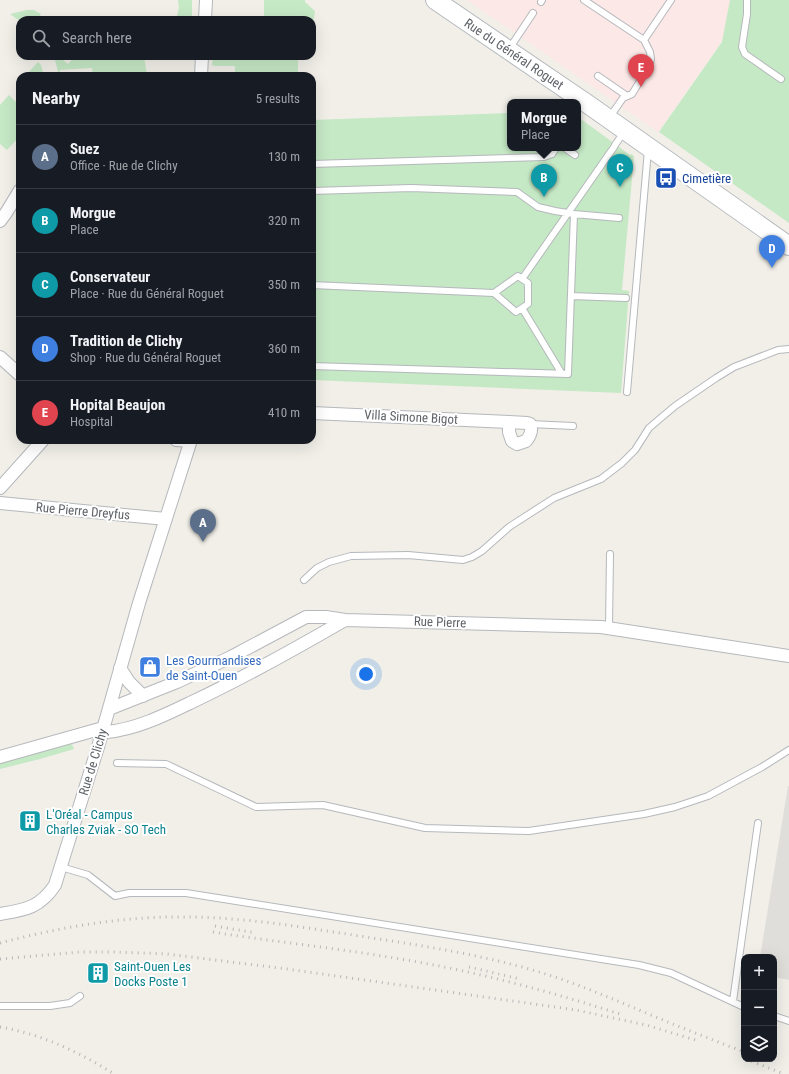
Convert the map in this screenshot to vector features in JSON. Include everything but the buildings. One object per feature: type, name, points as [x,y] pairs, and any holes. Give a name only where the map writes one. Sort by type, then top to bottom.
[{"type":"main road","name":"Rue du Général Roguet","points":[[435,0],[579,99]]},
{"type":"main road","name":"Rue du Général Roguet","points":[[581,100],[608,119],[618,141],[648,147],[789,246]]},
{"type":"street","points":[[205,16],[206,0]]},
{"type":"street","points":[[201,72],[202,60]]},
{"type":"street","points":[[0,204],[16,196]]},
{"type":"street","points":[[0,221],[16,198]]},
{"type":"street","points":[[0,357],[16,371]]},
{"type":"street","name":"Villa Simone Bigot","points":[[316,413],[530,424]]},
{"type":"street","points":[[509,422],[510,437],[512,441],[517,444],[526,441],[529,437],[532,428],[530,424]]},
{"type":"street","points":[[0,488],[39,444]]},
{"type":"street","name":"Rue de Clichy","points":[[0,914],[25,910],[35,906],[55,886],[109,709],[139,603],[190,444]]},
{"type":"street","name":"Rue Pierre Dreyfus","points":[[0,503],[166,519]]},
{"type":"street","name":"Rue Pierre","points":[[109,709],[177,682],[231,657],[306,617],[326,617],[345,620],[609,628],[789,656]]},
{"type":"street","points":[[0,756],[103,728],[107,732],[123,730],[162,716],[234,683],[345,620]]},
{"type":"street","points":[[120,668],[129,682],[143,696]]},
{"type":"lane","points":[[584,0],[644,40],[650,52],[650,64],[632,94],[623,98],[608,119]]},
{"type":"lane","points":[[644,40],[671,0]]},
{"type":"lane","points":[[747,0],[747,14],[742,47],[745,54],[781,78]]},
{"type":"lane","points":[[508,50],[533,14]]},
{"type":"lane","points":[[598,76],[627,96]]},
{"type":"lane","points":[[522,279],[571,213],[618,141]]},
{"type":"lane","points":[[627,392],[648,147]]},
{"type":"lane","points":[[316,164],[544,157],[552,154],[554,151]]},
{"type":"lane","points":[[569,151],[575,155]]},
{"type":"lane","points":[[316,191],[411,188],[517,192],[538,207],[571,213],[619,218]]},
{"type":"lane","points":[[316,366],[568,374],[571,296],[571,213]]},
{"type":"lane","points":[[316,286],[494,293],[518,276],[528,283],[528,304],[516,312],[494,293]]},
{"type":"lane","points":[[571,296],[626,298]]},
{"type":"lane","points":[[522,308],[562,374]]},
{"type":"lane","points":[[304,580],[317,568],[330,562],[351,556],[408,555],[463,560],[472,557],[482,551],[509,526],[554,498],[601,479],[635,450],[650,428],[675,406],[716,378],[741,364],[778,350],[789,349]]},
{"type":"lane","points":[[530,424],[573,426]]},
{"type":"lane","points":[[609,628],[610,554]]},
{"type":"lane","points":[[117,763],[166,764],[256,807],[322,805],[425,828],[529,831],[644,814],[675,807],[708,796],[762,767],[789,750]]},
{"type":"lane","points":[[733,1001],[758,823]]},
{"type":"lane","points":[[61,867],[88,875],[115,896],[129,893],[186,893],[639,965],[671,973],[741,1005]]},
{"type":"lane","points":[[0,1006],[50,1006],[70,1003],[80,996]]},
{"type":"lane","points":[[777,1017],[789,1021]]},
{"type":"shaded area","points":[[467,0],[730,0],[722,41],[658,132]]},
{"type":"shaded area","points":[[789,786],[789,980],[777,978],[777,954],[760,954]]},
{"type":"green space","points":[[178,0],[192,0],[192,16],[177,16],[179,8]]},
{"type":"green space","points":[[264,0],[305,0],[305,2],[315,11],[314,16],[264,16]]},
{"type":"green space","points":[[730,0],[789,0],[789,223],[659,132],[722,42]]},
{"type":"green space","points":[[34,10],[41,14],[40,16],[16,16],[16,18],[10,14]]},
{"type":"green space","points":[[55,60],[63,60],[68,64],[71,60],[145,60],[146,72],[92,72],[92,68],[60,70],[60,72],[58,72]]},
{"type":"green space","points":[[213,60],[298,60],[298,72],[235,72],[235,66],[212,65]]},
{"type":"green space","points":[[38,62],[41,65],[43,72],[29,72]]},
{"type":"green space","points":[[9,95],[16,102],[16,140],[7,150],[0,144],[0,105]]},
{"type":"green space","points":[[507,113],[507,151],[581,151],[581,119],[630,155],[631,154],[634,156],[622,290],[629,291],[621,393],[316,380],[316,120]]},
{"type":"green space","points":[[72,744],[74,749],[0,769],[0,762]]},
{"type":"railway","points":[[0,943],[69,927],[139,918],[209,917],[299,927],[439,949],[511,964],[558,978],[593,991],[741,1051]]},
{"type":"railway","points":[[215,926],[256,933]]},
{"type":"railway","points":[[213,932],[377,955],[456,969],[566,997],[620,1014]]},
{"type":"railway","points":[[0,959],[80,952],[167,954],[287,969],[576,1010],[646,1025],[699,1041]]},
{"type":"railway","points":[[469,967],[520,979]]},
{"type":"railway","points":[[0,1027],[45,1039],[87,1058],[114,1074]]},
{"type":"railway","points":[[754,1062],[784,1074]]},
{"type":"place","name":"Hopital Beaujon","points":[[641,87]]},
{"type":"place","name":"Cimetière","points":[[666,178]]},
{"type":"place","name":"Conservateur","points":[[620,187]]},
{"type":"place","name":"Morgue","points":[[544,197]]},
{"type":"place","name":"Tradition de Clichy","points":[[772,268]]},
{"type":"place","name":"Suez","points":[[203,542]]},
{"type":"place","name":"Les Gourmandises de Saint-Ouen","points":[[150,667]]},
{"type":"place","name":"L'Oréal - Campus Charles Zviak - SO Tech","points":[[30,821]]},
{"type":"place","name":"Saint-Ouen Les Docks Poste 1","points":[[98,973]]}]
